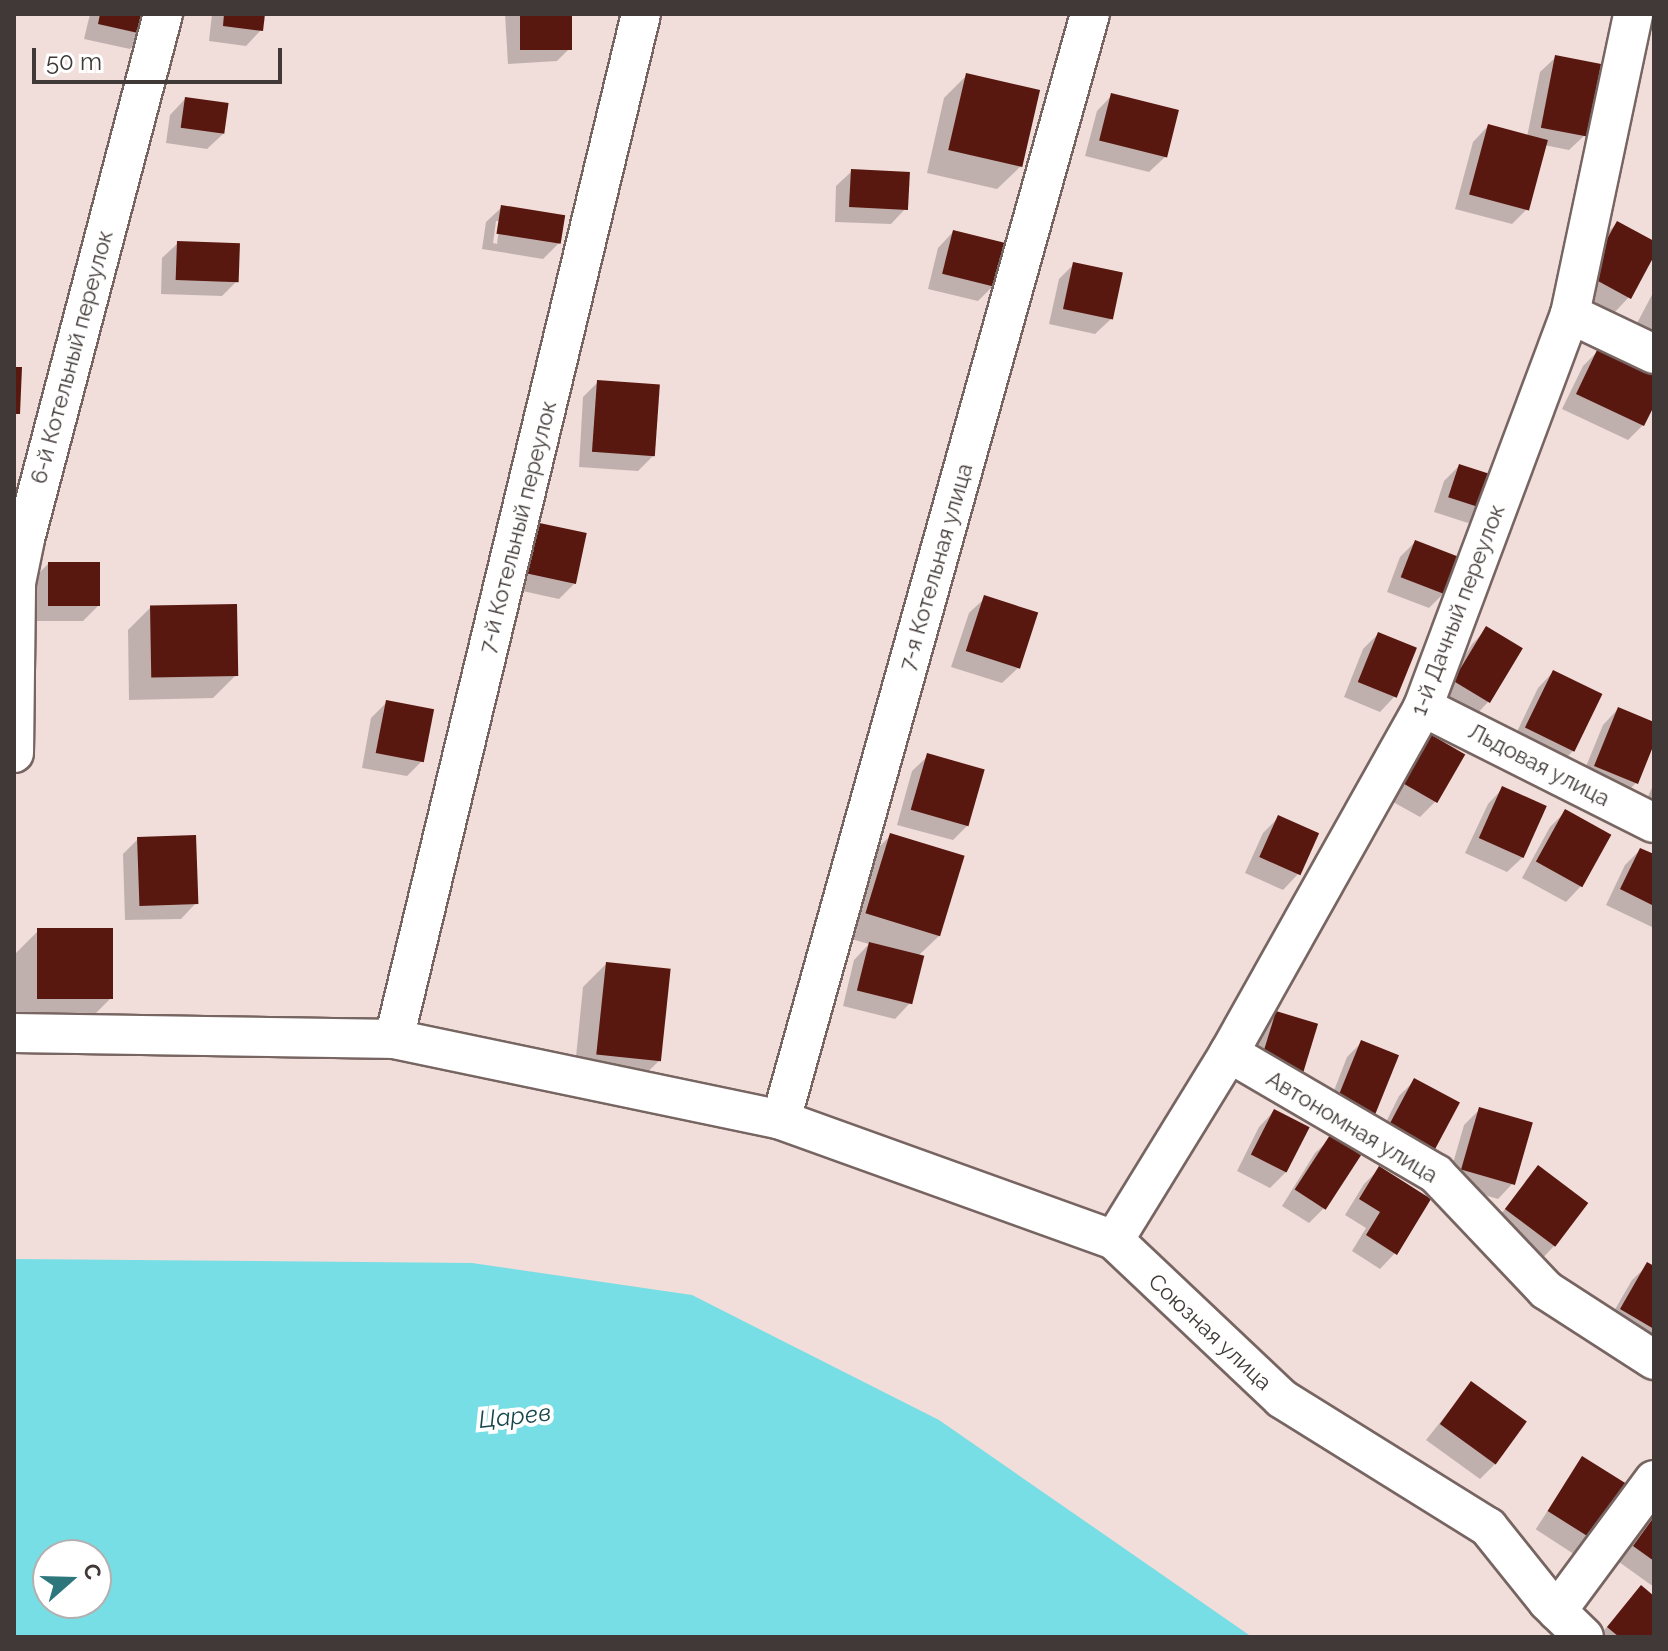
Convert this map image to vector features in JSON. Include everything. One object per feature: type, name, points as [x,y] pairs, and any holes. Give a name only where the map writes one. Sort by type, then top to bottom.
[{"type":"street","name":"6-й Котельный переулок","points":[[14,753],[16,583],[163,14]]},
{"type":"street","name":"7-й Котельный переулок","points":[[394,1039],[641,14]]},
{"type":"street","name":"7-я Котельная улица","points":[[781,1120],[1090,14]]},
{"type":"street","name":"1-й Дачный переулок","points":[[1114,1240],[1229,1053],[1423,707],[1570,314],[1633,14]]},
{"type":"street","points":[[1570,314],[1654,354]]},
{"type":"street","name":"Льдовая улица","points":[[1423,707],[1654,823]]},
{"type":"street","name":"Союзная улица","points":[[14,1033],[394,1039],[781,1120],[1114,1240],[1282,1399],[1488,1527],[1557,1611],[1584,1637]]},
{"type":"street","name":"Автономная улица","points":[[1229,1053],[1436,1174],[1546,1290],[1654,1360]]},
{"type":"street","points":[[1557,1611],[1654,1480]]},
{"type":"water","name":"Царев","points":[[14,1259],[472,1263],[692,1295],[939,1420],[1252,1637],[14,1637]]},
{"type":"building","points":[[100,14],[152,14],[147,35],[98,24]]},
{"type":"building","points":[[224,14],[265,14],[263,31],[223,26]]},
{"type":"building","points":[[520,14],[572,14],[572,50],[520,50]]},
{"type":"building","points":[[1555,55],[1601,64],[1587,137],[1541,128]]},
{"type":"building","points":[[966,73],[1040,90],[1022,167],[948,150]]},
{"type":"building","points":[[1111,93],[1179,110],[1167,157],[1099,141]]},
{"type":"building","points":[[185,97],[229,103],[224,134],[181,128]]},
{"type":"building","points":[[1488,124],[1548,140],[1529,211],[1469,195]]},
{"type":"building","points":[[851,169],[910,172],[908,210],[849,207]]},
{"type":"building","points":[[501,205],[565,215],[561,244],[496,234]]},
{"type":"building","points":[[1617,221],[1654,241],[1654,256],[1631,299],[1587,275]]},
{"type":"building","points":[[953,230],[1005,243],[995,287],[942,274]]},
{"type":"building","points":[[177,241],[240,243],[239,282],[176,280]]},
{"type":"building","points":[[1073,262],[1123,273],[1113,320],[1063,309]]},
{"type":"building","points":[[1598,348],[1654,375],[1654,406],[1644,426],[1576,394]]},
{"type":"building","points":[[14,367],[22,367],[20,414],[14,414]]},
{"type":"building","points":[[597,380],[660,384],[655,456],[592,452]]},
{"type":"building","points":[[1459,464],[1496,476],[1485,509],[1448,497]]},
{"type":"building","points":[[530,521],[587,533],[576,584],[519,572]]},
{"type":"building","points":[[1415,540],[1460,557],[1445,595],[1401,577]]},
{"type":"building","points":[[48,562],[100,562],[100,606],[48,606]]},
{"type":"building","points":[[984,595],[1038,613],[1020,669],[966,651]]},
{"type":"building","points":[[237,604],[238,676],[151,678],[150,606]]},
{"type":"building","points":[[1486,626],[1523,648],[1490,703],[1453,681]]},
{"type":"building","points":[[1378,632],[1417,648],[1397,698],[1358,682]]},
{"type":"building","points":[[1553,670],[1602,694],[1574,752],[1525,728]]},
{"type":"building","points":[[386,700],[434,709],[424,762],[376,753]]},
{"type":"building","points":[[1618,707],[1654,722],[1654,744],[1638,784],[1594,766]]},
{"type":"building","points":[[1428,733],[1465,754],[1437,803],[1400,781]]},
{"type":"building","points":[[927,753],[985,770],[968,826],[911,810]]},
{"type":"building","points":[[1502,786],[1547,806],[1524,858],[1479,838]]},
{"type":"building","points":[[1565,809],[1611,835],[1582,887],[1536,861]]},
{"type":"building","points":[[1278,815],[1319,833],[1300,875],[1259,857]]},
{"type":"building","points":[[890,833],[965,856],[940,936],[865,913]]},
{"type":"building","points":[[196,835],[198,904],[139,906],[137,837]]},
{"type":"building","points":[[1640,848],[1654,854],[1654,906],[1620,889]]},
{"type":"building","points":[[37,928],[113,928],[113,999],[37,999]]},
{"type":"building","points":[[869,942],[924,956],[912,1004],[857,991]]},
{"type":"building","points":[[606,962],[671,969],[661,1061],[596,1054]]},
{"type":"building","points":[[1276,1011],[1318,1024],[1302,1076],[1260,1064]]},
{"type":"building","points":[[1361,1040],[1399,1055],[1375,1114],[1337,1098]]},
{"type":"building","points":[[1414,1078],[1460,1102],[1435,1150],[1389,1126]]},
{"type":"building","points":[[1479,1107],[1533,1122],[1515,1185],[1461,1169]]},
{"type":"building","points":[[1274,1109],[1310,1127],[1286,1173],[1251,1154]]},
{"type":"building","points":[[1330,1135],[1361,1155],[1326,1210],[1295,1190]]},
{"type":"building","points":[[1538,1165],[1588,1203],[1555,1247],[1505,1209]]},
{"type":"building","points":[[1379,1166],[1431,1199],[1397,1255],[1366,1235],[1380,1212],[1359,1199]]},
{"type":"building","points":[[1647,1262],[1654,1266],[1654,1329],[1620,1309]]},
{"type":"building","points":[[1471,1381],[1527,1422],[1496,1464],[1440,1424]]},
{"type":"building","points":[[1582,1456],[1632,1487],[1598,1542],[1548,1511]]},
{"type":"building","points":[[1654,1517],[1654,1561],[1633,1546]]},
{"type":"building","points":[[1641,1585],[1654,1596],[1654,1637],[1619,1637],[1607,1627]]}]
